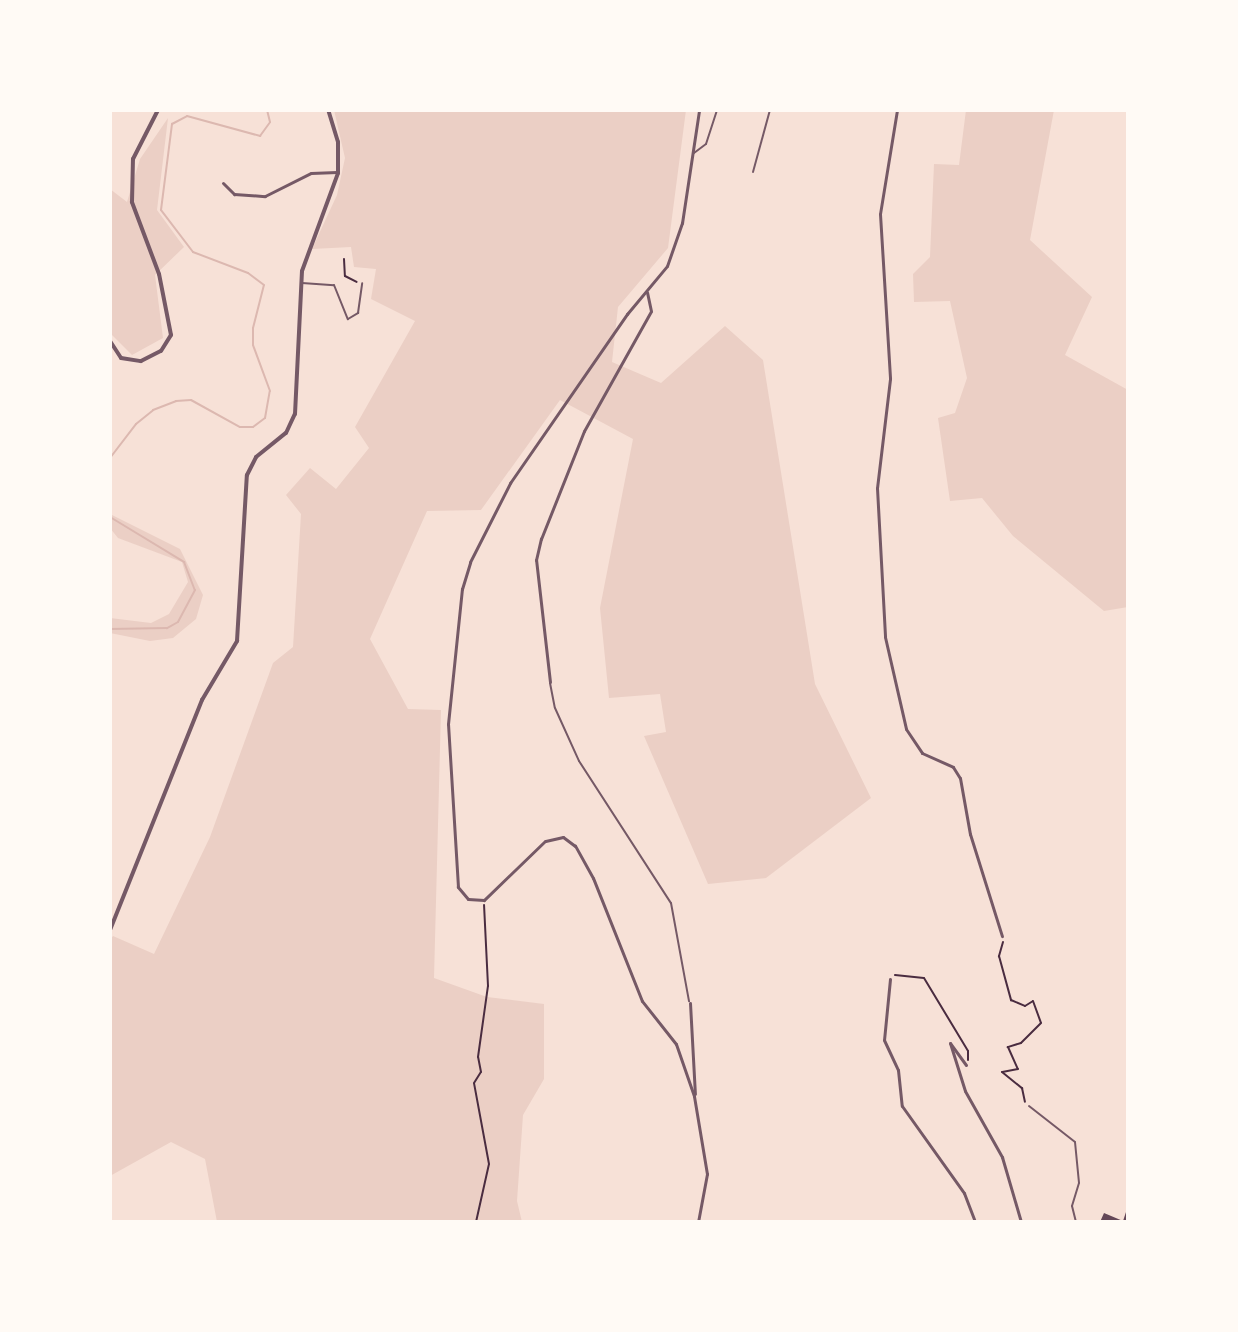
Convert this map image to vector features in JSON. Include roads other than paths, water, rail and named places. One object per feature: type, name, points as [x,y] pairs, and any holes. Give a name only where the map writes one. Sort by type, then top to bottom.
[{"type":"street","points":[[110,341],[121,358],[141,361],[161,351],[171,335],[159,274],[132,202],[133,159],[158,110]]},
{"type":"street","points":[[110,930],[202,700],[237,641],[244,489],[256,457],[286,433],[295,414],[301,283],[338,173],[338,142],[328,110]]},
{"type":"street","points":[[694,1096],[672,1034],[642,1001],[593,878],[570,841],[554,837],[545,841],[484,900],[468,899],[458,887],[448,724],[465,575],[510,483],[647,292],[674,249],[699,110]]},
{"type":"street","points":[[897,110],[880,214],[890,379],[877,488],[885,637],[906,729],[922,753],[953,767],[960,778],[970,834],[1002,936]]},
{"type":"street","points":[[223,183],[234,194],[265,196],[311,173],[338,173]]},
{"type":"street","points":[[550,682],[536,560],[541,539],[584,431],[651,311],[647,292]]},
{"type":"street","points":[[890,979],[884,1040],[898,1070],[902,1106],[958,1183],[975,1222]]},
{"type":"street","points":[[690,1003],[694,1096],[707,1174],[698,1222]]},
{"type":"street","points":[[966,1065],[952,1041],[965,1091],[1002,1157],[1021,1222]]},
{"type":"lane","points":[[692,153],[706,144],[717,110]]},
{"type":"lane","points":[[753,172],[770,110]]},
{"type":"lane","points":[[301,283],[334,285],[348,319],[358,313],[362,283]]},
{"type":"lane","points":[[550,682],[555,708],[579,761],[671,903],[690,1003]]},
{"type":"lane","points":[[1029,1106],[1075,1142],[1079,1183],[1072,1206],[1076,1222]]},
{"type":"waterway","points":[[110,458],[136,424],[153,410],[176,401],[191,400],[240,427],[253,427],[265,418],[270,391],[253,345],[253,328],[264,285],[248,273],[193,252],[161,210],[172,124],[187,116],[260,136],[270,122],[267,110]]},
{"type":"waterway","points":[[110,517],[184,562],[195,590],[178,622],[167,628],[110,629]]}]
